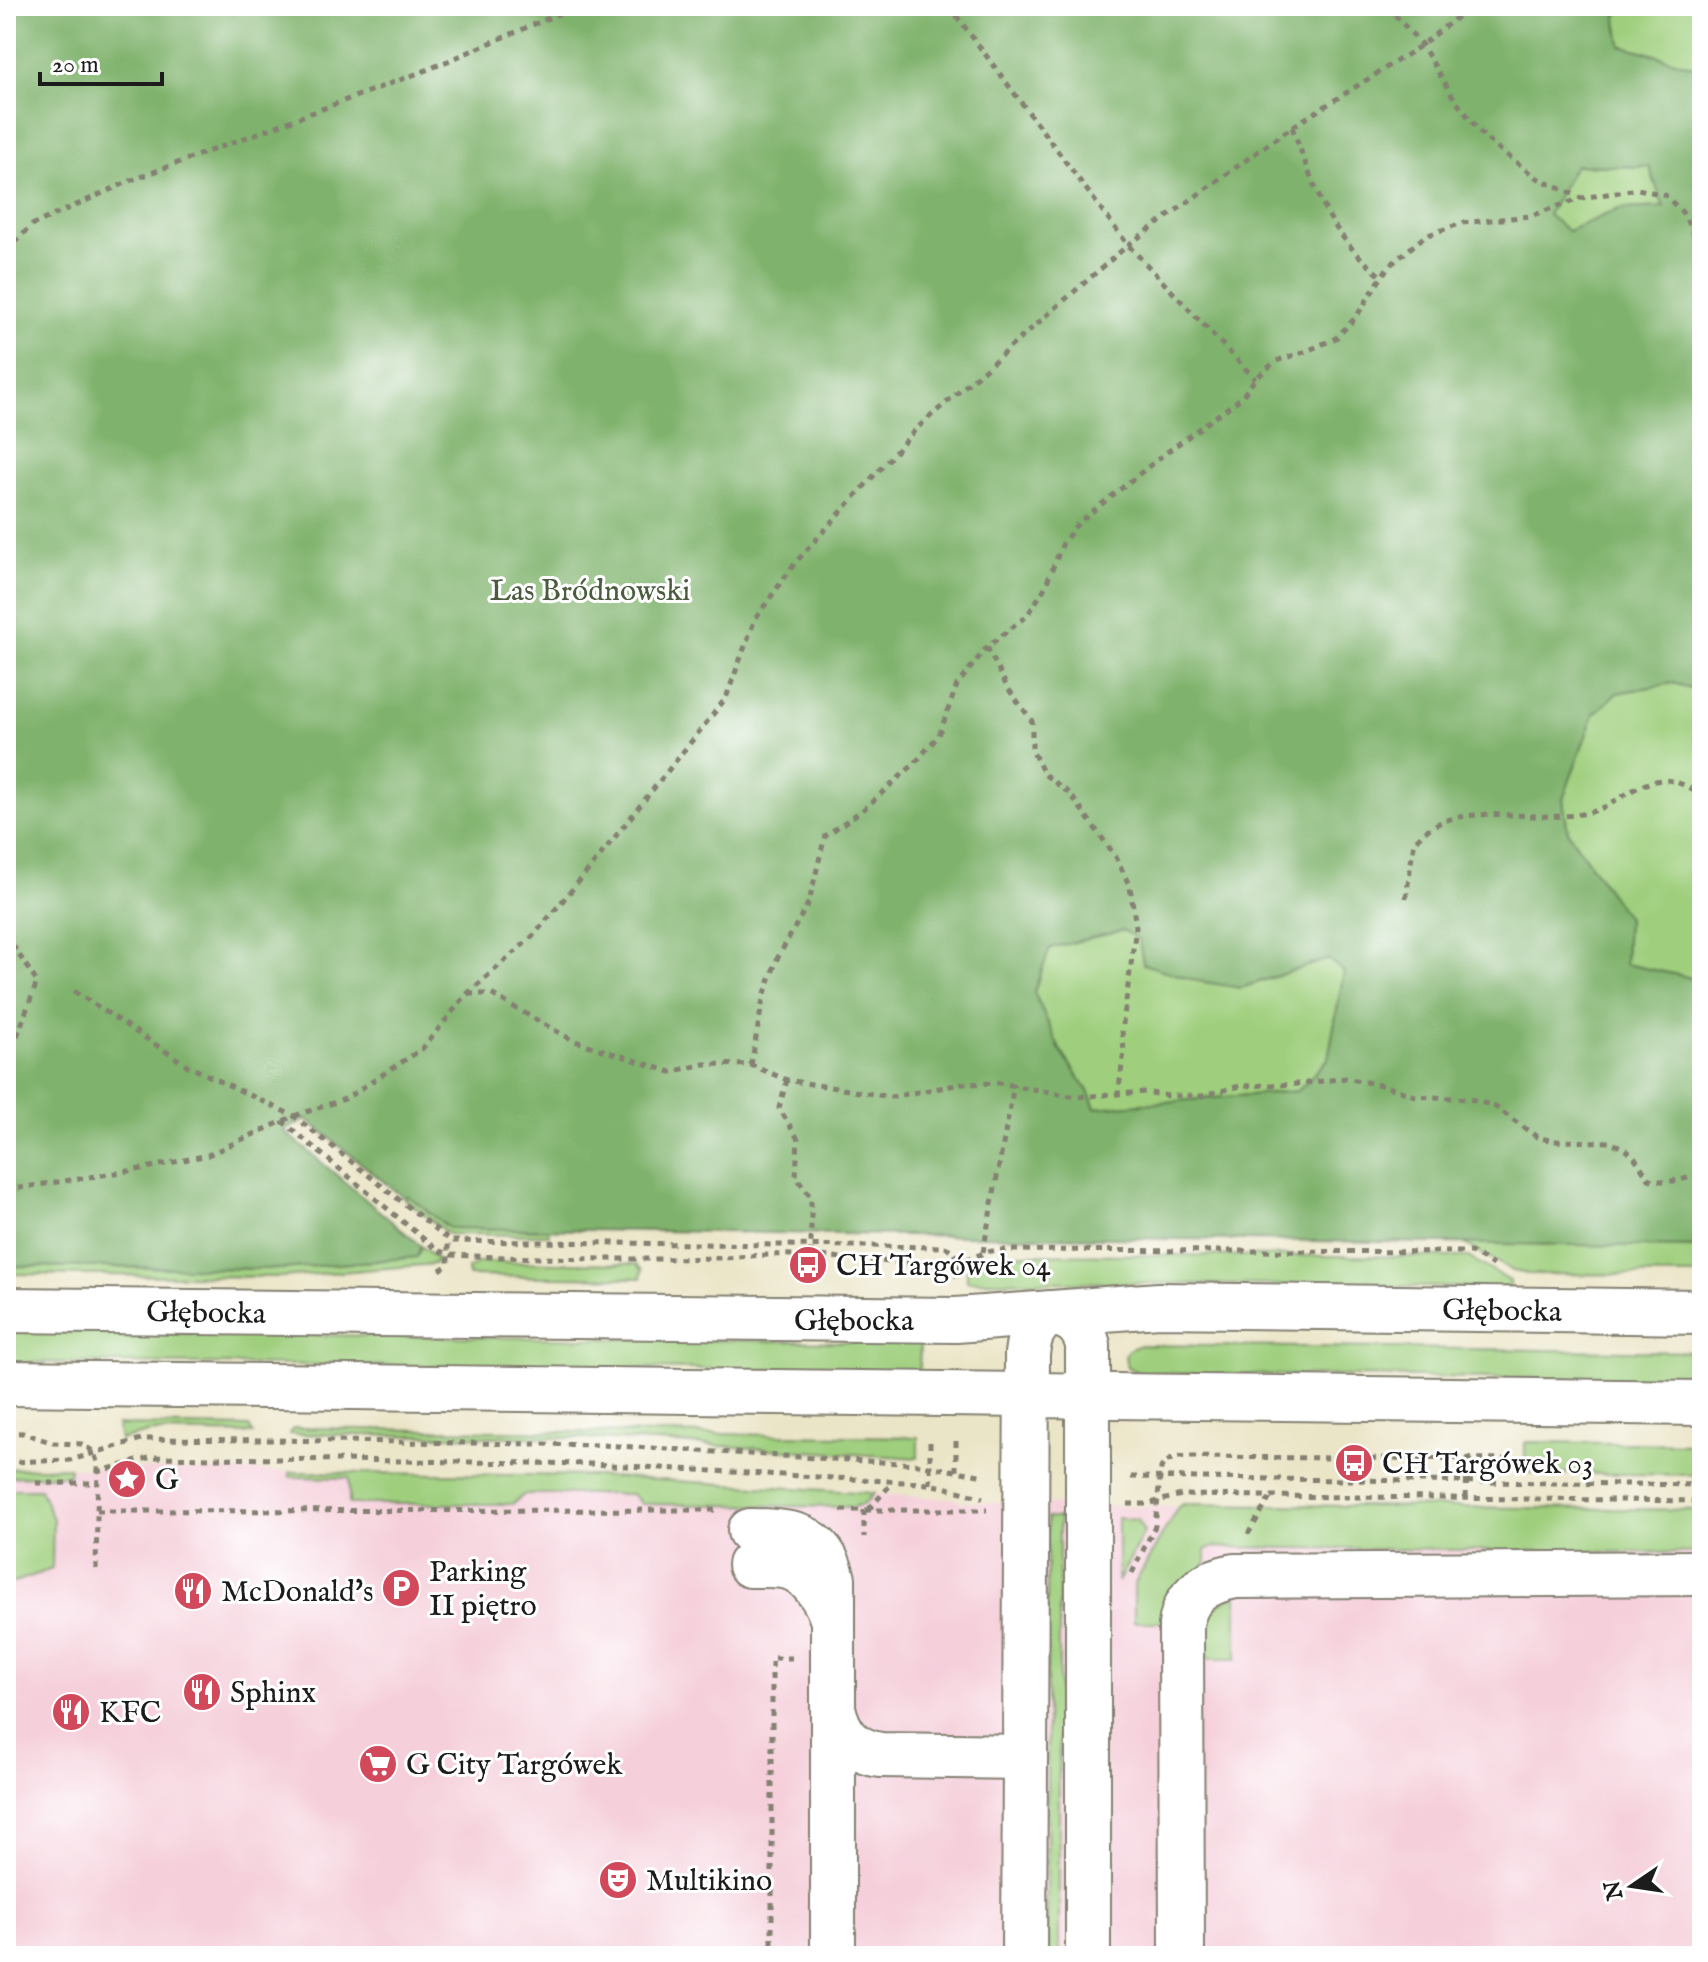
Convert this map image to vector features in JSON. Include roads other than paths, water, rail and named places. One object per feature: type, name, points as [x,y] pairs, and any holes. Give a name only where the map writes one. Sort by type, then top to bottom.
[{"type":"street","name":"Głębocka","points":[[6,1310],[944,1320],[1159,1305],[1702,1312]]},
{"type":"street","points":[[1024,1956],[1027,1354],[1030,1334],[1051,1313],[1070,1318],[1087,1338],[1088,1956]]},
{"type":"street","points":[[6,1383],[1702,1403]]},
{"type":"street","points":[[741,1535],[793,1533],[818,1548],[833,1579],[833,1956]]},
{"type":"street","points":[[1182,1956],[1182,1617],[1198,1590],[1235,1576],[1702,1573]]},
{"type":"street","points":[[833,1708],[838,1725],[851,1745],[866,1752],[881,1755],[1024,1757]]},
{"type":"street","points":[[833,1797],[836,1783],[844,1772],[860,1760],[881,1755]]},
{"type":"place","name":"CH Targówek 04","points":[[808,1265]]},
{"type":"place","name":"CH Targówek 03","points":[[1354,1463]]},
{"type":"place","name":"G","points":[[127,1479]]},
{"type":"place","name":"Parking II piętro","points":[[401,1588]]},
{"type":"place","name":"McDonald's","points":[[193,1591]]},
{"type":"place","name":"Sphinx","points":[[202,1692]]},
{"type":"place","name":"KFC","points":[[71,1712]]},
{"type":"place","name":"G City Targówek","points":[[378,1764]]},
{"type":"place","name":"Multikino","points":[[618,1880]]},
{"type":"park label","name":"Las Bródnowski","points":[[590,590]]}]
